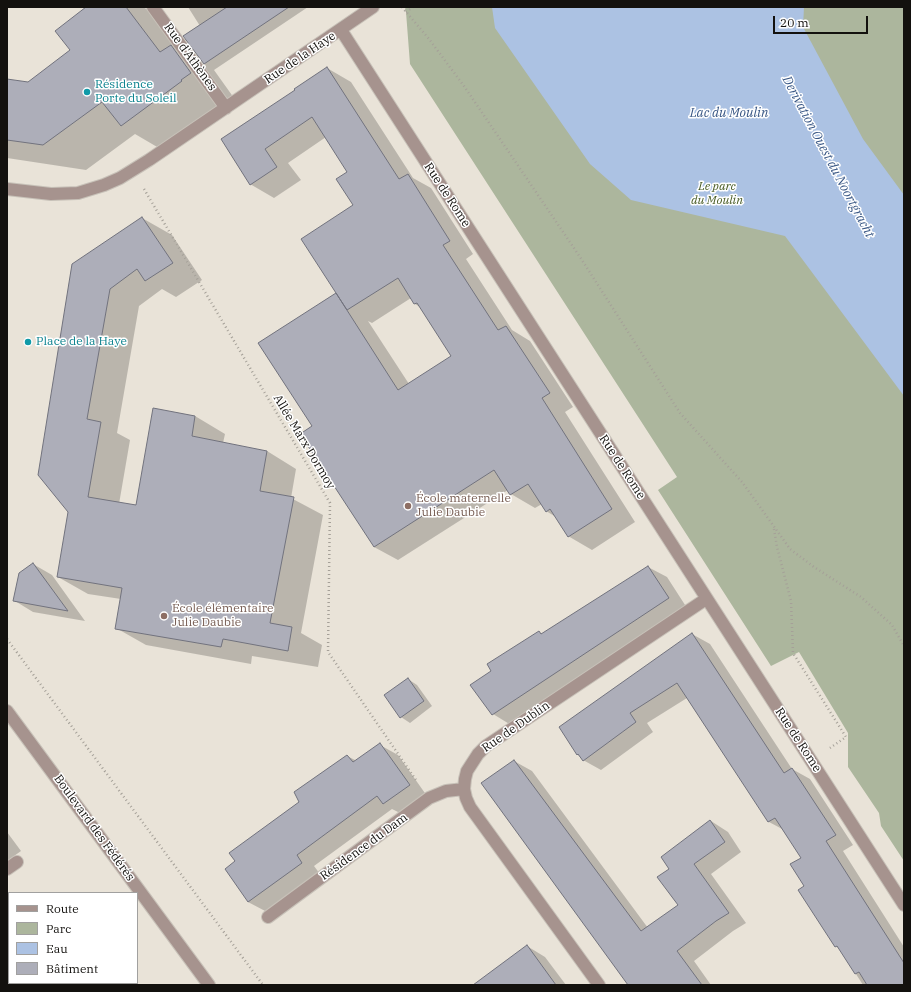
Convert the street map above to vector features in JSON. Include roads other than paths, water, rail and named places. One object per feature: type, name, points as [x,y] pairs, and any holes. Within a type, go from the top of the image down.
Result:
[{"type":"street","name":"Rue d'Athènes","points":[[153,7],[226,108]]},
{"type":"street","name":"Rue de la Haye","points":[[226,108],[373,7]]},
{"type":"street","name":"Rue de Rome","points":[[341,30],[904,905]]},
{"type":"street","points":[[7,188],[51,194],[78,193],[104,185],[134,170],[226,108]]},
{"type":"street","name":"Rue de Dublin","points":[[464,789],[467,771],[478,754],[486,746],[706,599]]},
{"type":"street","name":"Boulevard des Fédérés","points":[[7,710],[209,985]]},
{"type":"street","points":[[464,789],[470,807],[597,984]]},
{"type":"street","name":"Résidence du Dam","points":[[268,917],[429,798],[446,790],[464,789]]},
{"type":"street","points":[[7,869],[17,862]]},
{"type":"water","name":"Lac du Moulin","points":[[492,7],[804,7],[803,27],[863,139],[904,195],[904,396],[785,236],[631,200],[590,164],[495,28]]},
{"type":"place","name":"Résidence Porte du Soleil","points":[[87,92]]},
{"type":"place","name":"Place de la Haye","points":[[28,342]]},
{"type":"place","name":"École maternelle Julie Daubie","points":[[408,506]]},
{"type":"place","name":"École élémentaire Julie Daubie","points":[[164,616]]},
{"type":"water label","name":"Derivation Ouest du Noortgracht","points":[[828,157]]},
{"type":"park label","name":"Le parc du Moulin","points":[[717,194]]}]
